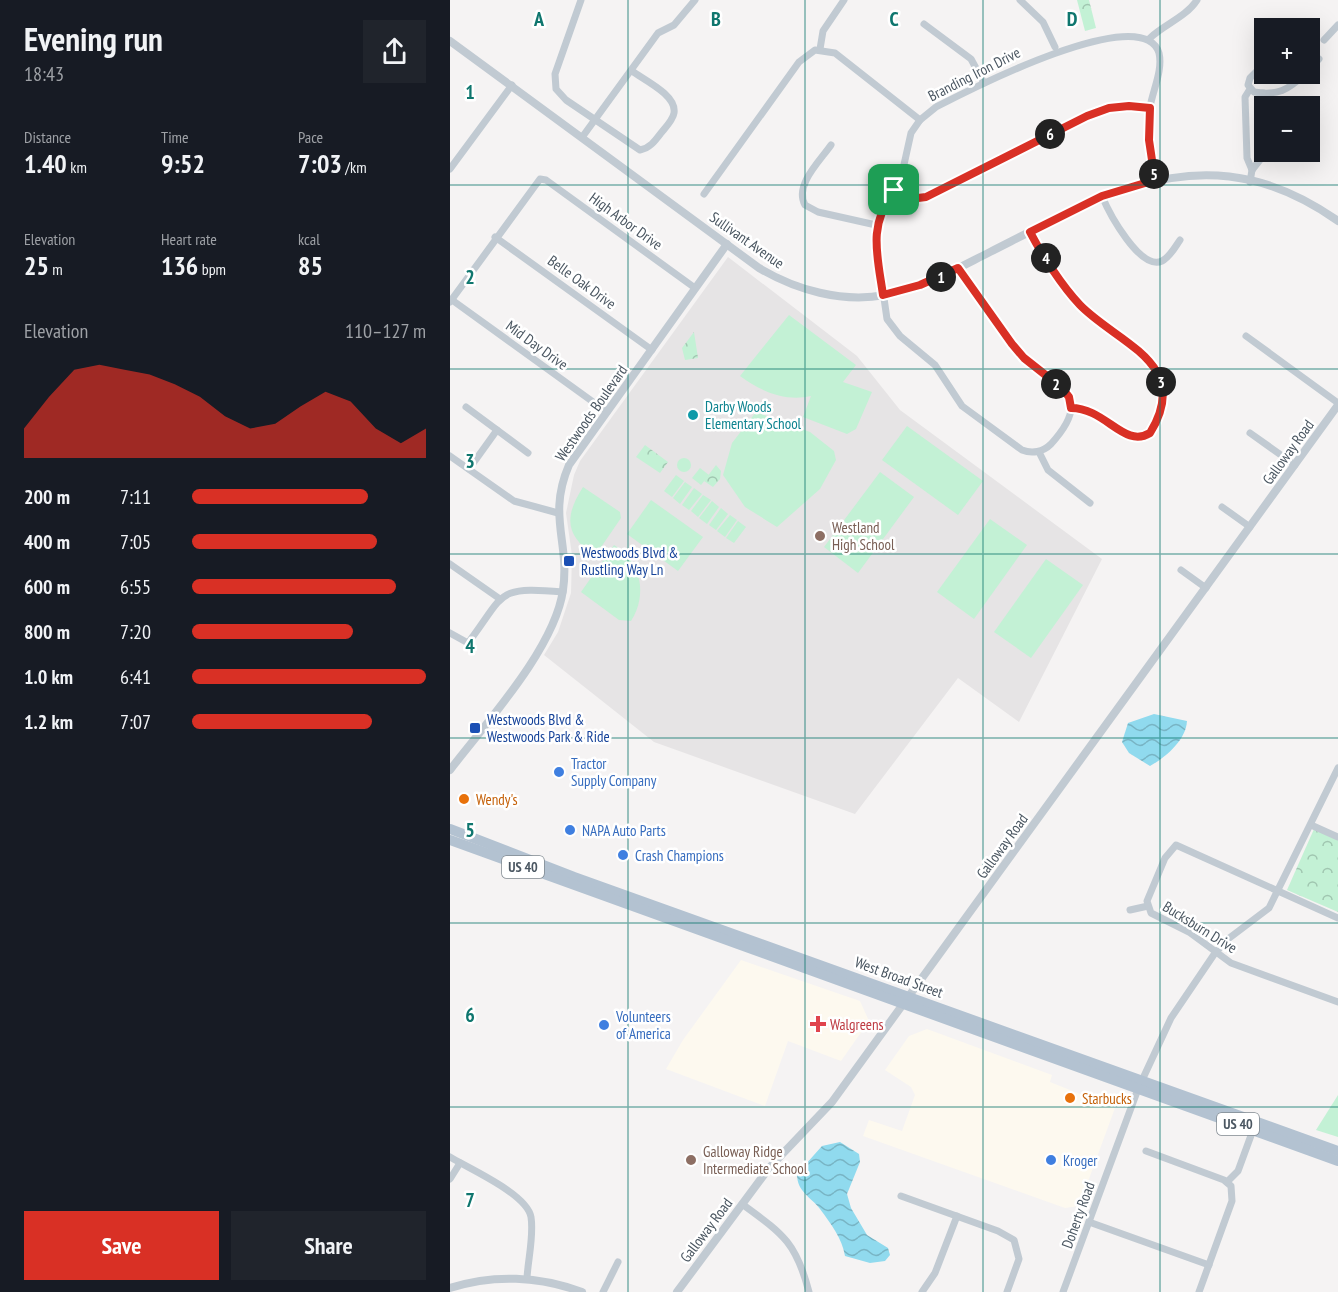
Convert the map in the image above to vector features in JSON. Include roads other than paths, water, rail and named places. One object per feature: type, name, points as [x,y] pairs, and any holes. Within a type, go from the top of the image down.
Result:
[{"type":"main road","name":"West Broad Street","points":[[450,829],[574,877],[1140,1085],[1338,1151]]},
{"type":"main road","name":"West Broad Street","points":[[450,840],[906,1000]]},
{"type":"main road","name":"West Broad Street","points":[[1140,1085],[1338,1161]]},
{"type":"street","points":[[580,0],[554,83],[566,100],[636,149],[644,149],[656,140],[673,117],[673,104],[662,92],[632,71]]},
{"type":"street","points":[[583,136],[658,33],[674,25],[695,0]]},
{"type":"street","points":[[820,49],[823,31],[844,0]]},
{"type":"street","points":[[1020,0],[1043,22],[1055,47]]},
{"type":"street","points":[[1155,180],[1149,140],[1150,108],[1160,63],[1159,54],[1150,38],[1164,25],[1190,9],[1197,0]]},
{"type":"street","points":[[924,24],[971,59],[984,83]]},
{"type":"street","points":[[1324,40],[1338,25]]},
{"type":"street","name":"Branding Iron Drive","points":[[876,225],[903,171],[908,140],[920,120],[936,107],[1055,47],[1092,35],[1121,30],[1138,31],[1150,38]]},
{"type":"street","name":"Sullivant Avenue","points":[[450,41],[771,275],[810,291],[850,297],[883,295],[920,285],[1102,196],[1155,180],[1203,176],[1250,182],[1302,199],[1338,221]]},
{"type":"street","points":[[704,194],[799,62],[810,52],[820,49],[835,53],[920,120]]},
{"type":"street","points":[[1252,170],[1247,158],[1245,97],[1250,89],[1250,78],[1254,74]]},
{"type":"street","points":[[1250,89],[1263,93],[1289,89],[1294,84]]},
{"type":"street","points":[[450,168],[512,85]]},
{"type":"street","points":[[1250,182],[1252,170],[1263,156],[1263,93]]},
{"type":"street","points":[[894,190],[910,199],[921,199],[1096,112],[1129,106],[1150,108]]},
{"type":"street","points":[[831,145],[803,186],[801,196],[805,205],[818,212],[876,225],[883,295],[887,319],[892,328],[935,365],[962,406],[1013,446],[1026,452],[1039,452],[1052,442],[1067,422],[1071,408],[1069,397],[1062,388],[1024,358],[958,268]]},
{"type":"street","name":"High Arbor Drive","points":[[495,237],[540,179],[546,180],[695,288]]},
{"type":"street","points":[[1102,196],[1116,223],[1141,256],[1148,261],[1156,263],[1165,260],[1180,240]]},
{"type":"street","points":[[1030,232],[1040,251],[1080,305],[1141,351],[1156,369],[1163,392],[1159,416],[1150,433],[1136,438],[1125,434],[1090,410],[1071,408]]},
{"type":"street","points":[[451,301],[495,237]]},
{"type":"street","name":"Belle Oak Drive","points":[[495,237],[652,350]]},
{"type":"street","name":"Westwoods Boulevard","points":[[450,770],[546,641],[555,621],[563,592],[564,563],[558,513],[562,484],[569,465],[727,244]]},
{"type":"street","name":"Mid Day Drive","points":[[451,301],[607,412]]},
{"type":"street","points":[[1246,336],[1338,404]]},
{"type":"street","name":"Galloway Road","points":[[677,1292],[769,1168],[832,1102],[1338,404]]},
{"type":"street","points":[[466,407],[528,453]]},
{"type":"street","points":[[469,469],[497,430]]},
{"type":"street","points":[[1250,433],[1295,465]]},
{"type":"street","points":[[1039,452],[1048,470],[1090,503]]},
{"type":"street","points":[[450,456],[514,501],[558,513]]},
{"type":"street","points":[[1222,507],[1250,527]]},
{"type":"street","points":[[450,564],[500,599]]},
{"type":"street","points":[[1181,570],[1206,588]]},
{"type":"street","points":[[450,633],[466,644],[500,599],[520,589],[563,592]]},
{"type":"street","name":"Doherty Road","points":[[1063,1292],[1140,1085],[1172,1018],[1215,953],[1228,939],[1262,915],[1280,891],[1338,768]]},
{"type":"street","points":[[1311,825],[1338,837]]},
{"type":"street","name":"Bucksburn Drive","points":[[1280,891],[1182,846],[1174,846],[1148,895],[1148,906],[1151,913],[1189,932],[1231,963],[1338,1002]]},
{"type":"street","points":[[1280,891],[1338,918]]},
{"type":"street","points":[[1131,910],[1148,906]]},
{"type":"street","points":[[1227,1182],[1238,1171],[1253,1130]]},
{"type":"street","points":[[1146,1151],[1227,1182],[1233,1194],[1200,1292]]},
{"type":"street","points":[[450,1157],[525,1204],[531,1218],[527,1278]]},
{"type":"street","points":[[450,1179],[460,1163]]},
{"type":"street","points":[[901,1196],[1004,1233],[1018,1247],[1019,1259],[1007,1292]]},
{"type":"street","points":[[742,1204],[777,1229],[794,1248],[809,1292]]},
{"type":"street","points":[[922,1292],[935,1273],[957,1216]]},
{"type":"street","points":[[1089,1222],[1209,1265]]},
{"type":"street","points":[[603,1292],[618,1262]]},
{"type":"street","points":[[450,1288],[477,1282],[527,1278],[582,1292]]},
{"type":"water","points":[[1154,714],[1187,721],[1179,741],[1150,766],[1129,753],[1122,742],[1128,723]]},
{"type":"water","points":[[840,1142],[859,1154],[860,1162],[847,1194],[851,1208],[867,1235],[888,1248],[890,1255],[885,1261],[870,1263],[845,1256],[839,1237],[832,1226],[799,1185],[797,1174],[822,1146]]},
{"type":"place","name":"Darby Woods Elementary School","points":[[693,415]]},
{"type":"place","name":"Westland High School","points":[[820,536]]},
{"type":"place","name":"Westwoods Blvd & Rustling Way Ln","points":[[569,561]]},
{"type":"place","name":"Westwoods Blvd & Westwoods Park & Ride","points":[[475,728]]},
{"type":"place","name":"Tractor Supply Company","points":[[559,772]]},
{"type":"place","name":"Wendy's","points":[[464,799]]},
{"type":"place","name":"NAPA Auto Parts","points":[[570,830]]},
{"type":"place","name":"Crash Champions","points":[[623,855]]},
{"type":"place","name":"Walgreens","points":[[818,1024]]},
{"type":"place","name":"Volunteers of America","points":[[604,1025]]},
{"type":"place","name":"Starbucks","points":[[1070,1098]]},
{"type":"place","name":"Galloway Ridge Intermediate School","points":[[691,1160]]},
{"type":"place","name":"Kroger","points":[[1051,1160]]}]
